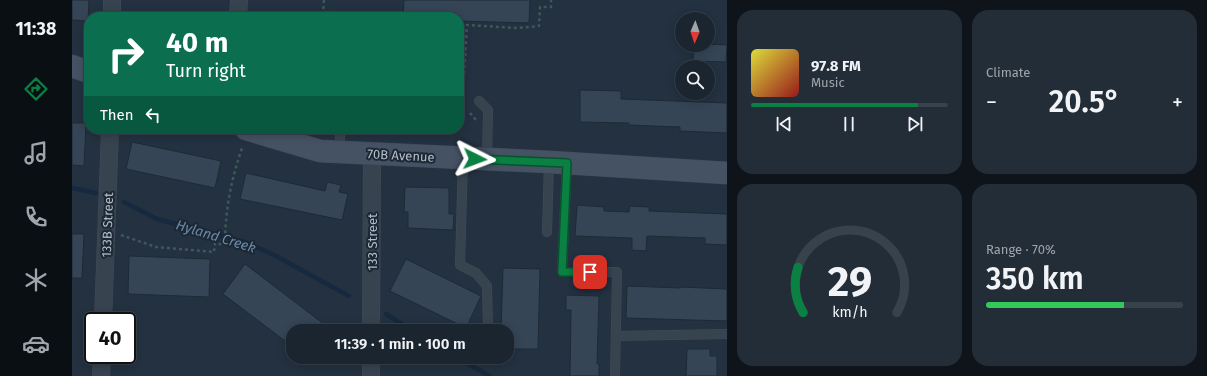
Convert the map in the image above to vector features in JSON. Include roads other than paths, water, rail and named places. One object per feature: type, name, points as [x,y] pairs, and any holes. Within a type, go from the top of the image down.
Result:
[{"type":"street","points":[[112,0],[112,12]]},
{"type":"street","points":[[238,12],[239,0]]},
{"type":"street","points":[[72,66],[84,70]]},
{"type":"street","name":"133B Street","points":[[103,312],[110,134]]},
{"type":"street","name":"70B Avenue","points":[[244,138],[320,151],[727,173]]},
{"type":"street","name":"133 Street","points":[[371,324],[372,153]]},
{"type":"street","points":[[101,376],[102,364]]},
{"type":"street","points":[[371,364],[371,376]]},
{"type":"lane","points":[[479,101],[488,110],[487,159]]},
{"type":"lane","points":[[340,134],[340,152]]},
{"type":"lane","points":[[463,158],[460,265],[476,273],[487,286],[488,324]]},
{"type":"lane","points":[[547,232],[558,163]]},
{"type":"lane","points":[[558,163],[562,272],[617,272],[616,376]]},
{"type":"lane","points":[[616,336],[727,334]]},
{"type":"waterway","name":"Hyland Creek","points":[[72,188],[96,193]]},
{"type":"waterway","name":"Hyland Creek","points":[[124,202],[157,219],[245,242],[274,255],[349,296]]},
{"type":"waterway","name":"Hyland Creek","points":[[386,314],[402,324]]},
{"type":"waterway","name":"Hyland Creek","points":[[468,364],[490,376]]}]
